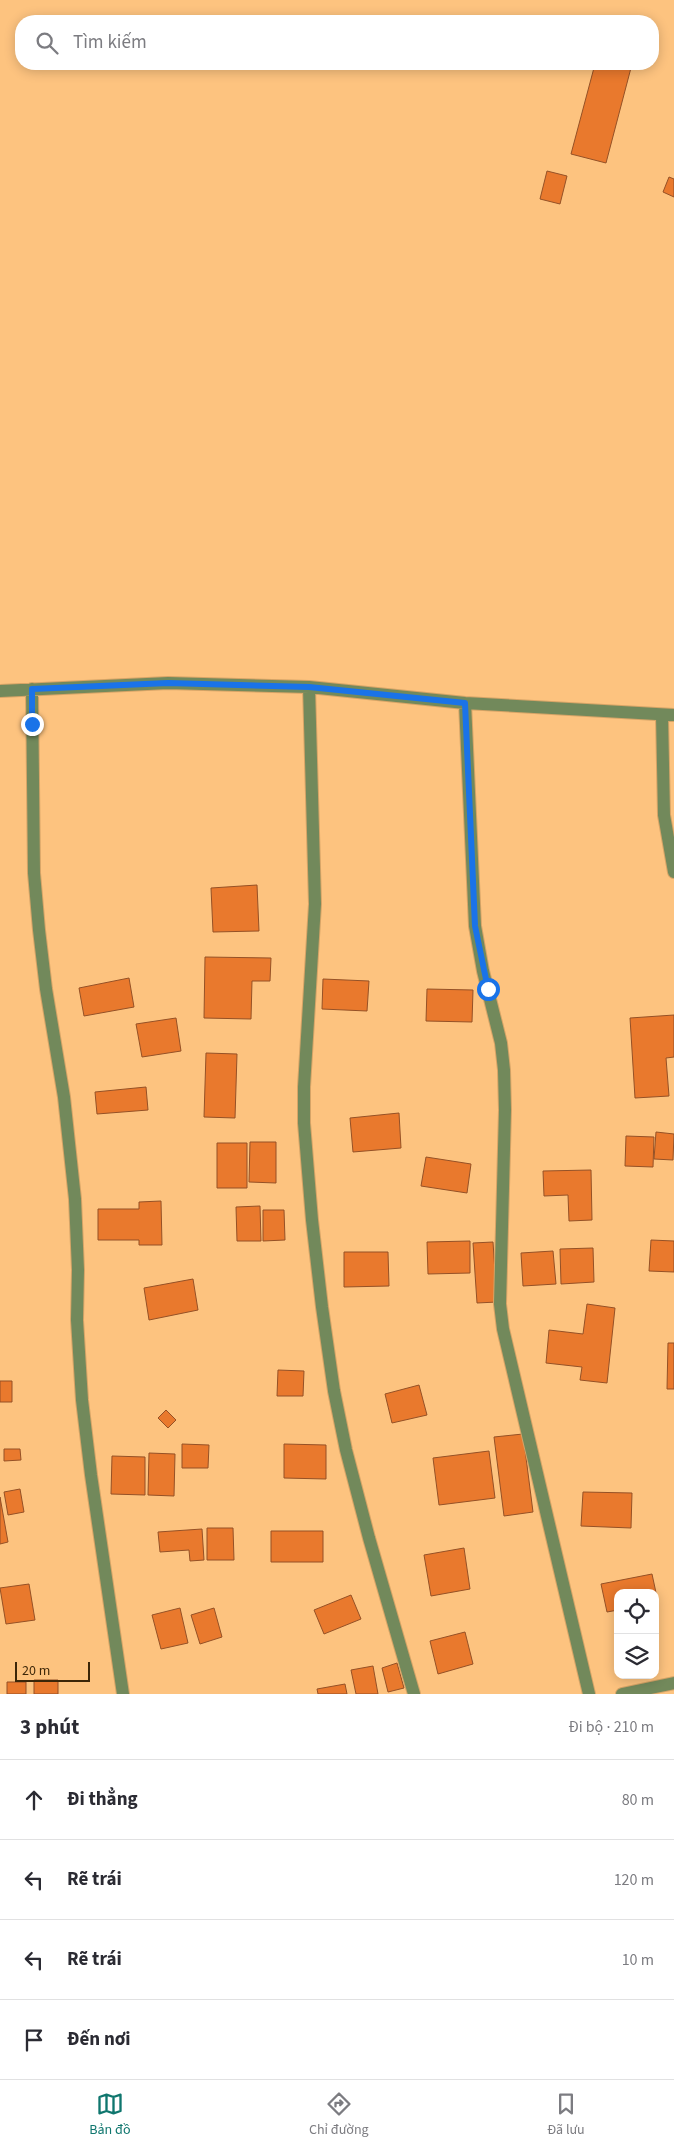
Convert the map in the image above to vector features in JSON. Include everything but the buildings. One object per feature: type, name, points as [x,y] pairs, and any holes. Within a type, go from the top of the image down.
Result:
[{"type":"street","points":[[0,692],[168,683],[309,687],[465,703],[668,715],[664,815],[674,872]]},
{"type":"street","points":[[309,687],[315,904],[306,1036],[304,1105],[313,1230],[334,1391],[346,1450],[414,1694]]},
{"type":"street","points":[[32,689],[34,873],[38,921],[46,989],[64,1097],[75,1199],[78,1270],[77,1320],[84,1419],[112,1631],[123,1694]]},
{"type":"street","points":[[465,703],[475,926],[483,971],[501,1043],[504,1070],[505,1110],[500,1304],[503,1330],[589,1694]]},
{"type":"street","points":[[622,1694],[674,1683]]},
{"type":"route","points":[[32,724],[32,689],[168,683],[309,687],[465,703],[475,926],[488,989]]}]
